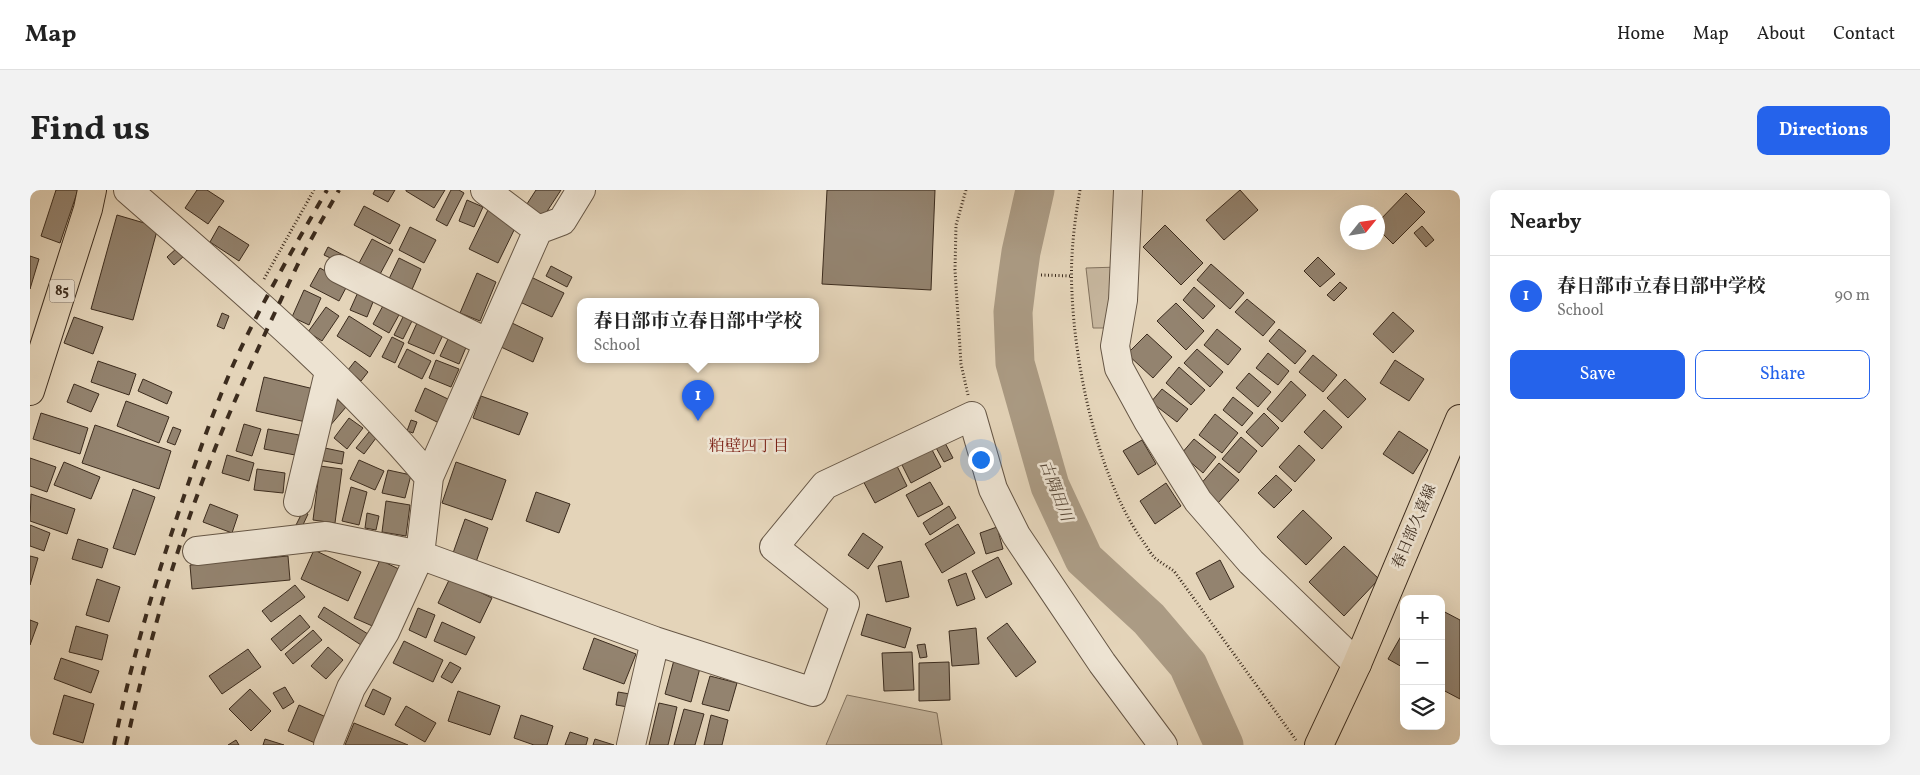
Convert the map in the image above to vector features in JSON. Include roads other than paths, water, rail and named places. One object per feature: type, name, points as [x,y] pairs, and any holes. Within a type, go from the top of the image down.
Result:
[{"type":"main road","name":"85","points":[[30,391],[35,358],[88,210],[92,190]]},
{"type":"main road","name":"春日部久喜線","points":[[1319,745],[1358,664],[1460,419]]},
{"type":"street","points":[[128,190],[273,318],[396,437],[429,477]]},
{"type":"street","points":[[485,190],[538,230]]},
{"type":"street","points":[[328,745],[351,688],[385,632],[420,555],[429,477],[538,230],[562,221],[582,190]]},
{"type":"street","points":[[1128,190],[1123,300],[1115,346],[1119,368],[1148,420],[1198,501],[1252,562],[1358,664]]},
{"type":"street","points":[[339,269],[488,343]]},
{"type":"street","points":[[298,502],[329,372]]},
{"type":"street","points":[[198,551],[326,536],[420,555],[655,641],[813,692],[845,604],[774,547],[825,486],[972,416],[992,488],[1016,535],[1102,663],[1163,745]]},
{"type":"street","points":[[631,745],[655,641]]},
{"type":"waterway","name":"古隅田川","points":[[1035,190],[1021,252],[1013,312],[1015,363],[1050,486],[1084,559],[1149,619],[1188,665],[1224,745]]},
{"type":"railway","points":[[114,745],[133,662],[157,580],[217,403],[255,319],[327,190]]},
{"type":"railway","points":[[126,745],[160,609],[192,510],[214,450],[272,318],[302,256],[339,190]]},
{"type":"place","name":"春日部市立春日部中学校","points":[[698,421]]},
{"type":"district","name":"粕壁四丁目","points":[[749,447]]}]
